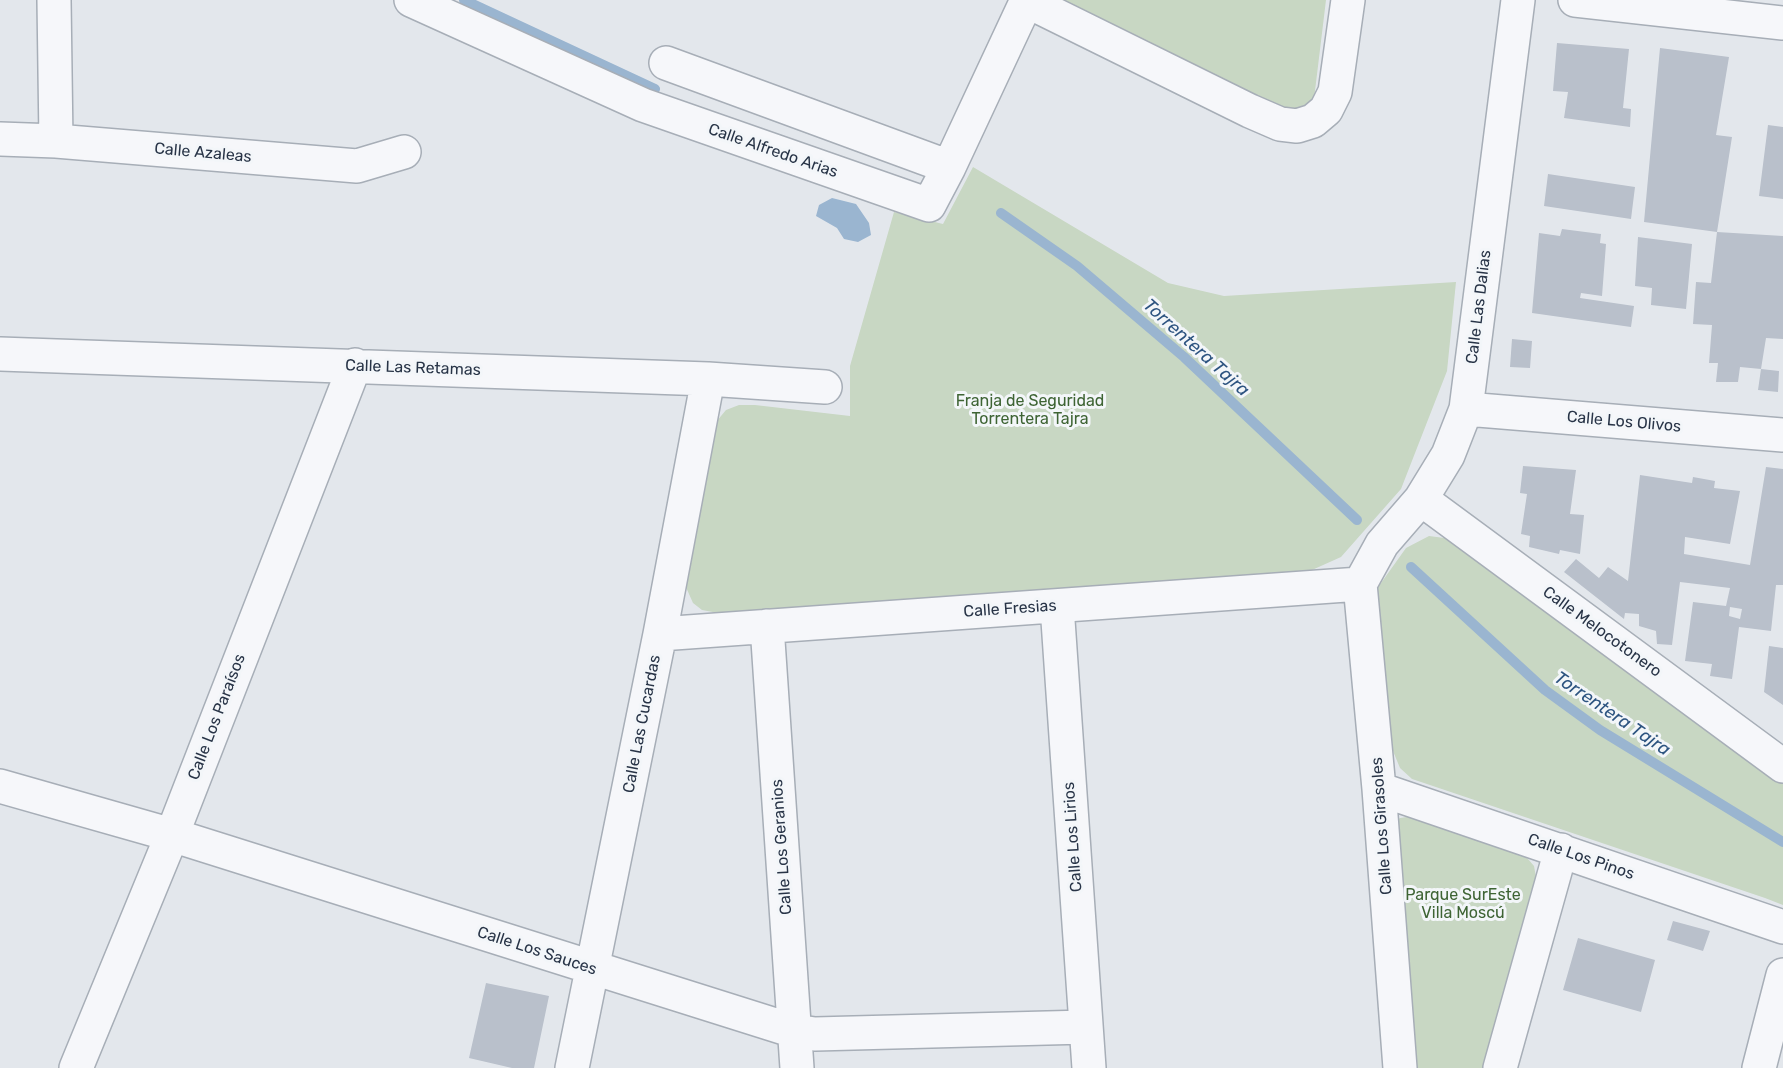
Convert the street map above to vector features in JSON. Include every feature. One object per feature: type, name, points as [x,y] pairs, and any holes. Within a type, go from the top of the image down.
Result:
[{"type":"street","points":[[54,0],[56,141]]},
{"type":"street","name":"Calle Alfredo Arias","points":[[411,0],[643,105],[929,205],[950,167],[1027,0]]},
{"type":"street","points":[[1027,0],[1250,111],[1280,124],[1297,126],[1313,121],[1326,110],[1335,92],[1348,0]]},
{"type":"street","name":"Calle Las Dalias","points":[[1360,584],[1382,544],[1421,499],[1448,455],[1466,409],[1518,0]]},
{"type":"street","points":[[1575,0],[1783,23]]},
{"type":"street","points":[[666,63],[950,167]]},
{"type":"street","name":"Calle Azaleas","points":[[0,139],[56,141],[357,166],[404,152]]},
{"type":"street","name":"Calle Las Retamas","points":[[0,354],[708,379],[825,387]]},
{"type":"street","name":"Calle Los Paraísos","points":[[76,1068],[172,835],[355,365]]},
{"type":"street","name":"Calle Las Cucardas","points":[[572,1068],[660,634],[708,379]]},
{"type":"street","name":"Calle Los Olivos","points":[[1466,409],[1783,435]]},
{"type":"street","name":"Calle Melocotonero","points":[[1421,499],[1783,766]]},
{"type":"street","name":"Calle Fresias","points":[[660,634],[1360,584]]},
{"type":"street","name":"Calle Los Girasoles","points":[[1360,584],[1379,789],[1400,1068]]},
{"type":"street","name":"Calle Los Lirios","points":[[1057,606],[1089,1068]]},
{"type":"street","name":"Calle Los Geranios","points":[[767,626],[797,1068]]},
{"type":"street","name":"Calle Los Sauces","points":[[0,786],[172,835],[794,1031],[815,1034],[1086,1027]]},
{"type":"street","name":"Calle Los Pinos","points":[[1379,789],[1783,927]]},
{"type":"street","points":[[1500,1068],[1561,850]]},
{"type":"street","points":[[1759,1068],[1783,975]]},
{"type":"green space","points":[[1051,0],[1326,0],[1314,99],[1309,106],[1292,114]]},
{"type":"green space","name":"Franja de Seguridad Torrentera Tajra","points":[[973,167],[1168,283],[1224,296],[1456,282],[1447,371],[1401,489],[1341,557],[1312,570],[718,613],[702,610],[693,603],[681,576],[716,422],[726,410],[739,405],[850,416],[850,366],[894,212],[943,224]]},
{"type":"green space","points":[[1429,536],[1452,539],[1783,784],[1783,905],[1412,779],[1400,768],[1393,751],[1376,590],[1406,548]]},
{"type":"green space","name":"Parque SurEste Villa Moscú","points":[[1407,817],[1519,853],[1534,866],[1536,877],[1533,895],[1484,1068],[1412,1068],[1395,822]]},
{"type":"water","points":[[832,198],[856,204],[869,223],[871,235],[858,242],[844,239],[837,228],[816,216],[819,205]]},
{"type":"building","points":[[1557,43],[1629,49],[1623,108],[1631,109],[1630,127],[1564,118],[1568,92],[1553,91]]},
{"type":"building","points":[[1660,48],[1729,57],[1716,135],[1732,137],[1717,232],[1644,222]]},
{"type":"building","points":[[1768,125],[1783,127],[1783,199],[1759,196]]},
{"type":"building","points":[[1548,174],[1635,187],[1631,219],[1544,206]]},
{"type":"building","points":[[1562,229],[1601,234],[1600,243],[1606,244],[1602,296],[1581,293],[1580,298],[1634,306],[1631,327],[1532,313],[1539,233],[1560,236]]},
{"type":"building","points":[[1717,232],[1783,236],[1783,339],[1766,338],[1761,369],[1740,367],[1738,382],[1716,382],[1718,363],[1709,363],[1712,325],[1693,324],[1696,282],[1711,283]]},
{"type":"building","points":[[1638,237],[1692,244],[1686,309],[1651,305],[1652,288],[1635,286]]},
{"type":"building","points":[[1512,339],[1532,341],[1530,368],[1510,367]]},
{"type":"building","points":[[1761,369],[1779,371],[1778,392],[1758,390]]},
{"type":"building","points":[[1523,466],[1576,470],[1570,514],[1584,515],[1580,554],[1560,550],[1559,554],[1529,547],[1530,536],[1521,534],[1527,494],[1520,493]]},
{"type":"building","points":[[1766,467],[1783,469],[1783,585],[1776,585],[1771,631],[1739,627],[1732,679],[1710,676],[1712,664],[1685,661],[1693,602],[1726,606],[1730,588],[1680,582],[1672,645],[1657,644],[1656,631],[1639,626],[1639,614],[1625,613],[1624,619],[1564,572],[1576,559],[1599,578],[1608,567],[1628,581],[1640,475],[1692,483],[1693,477],[1715,481],[1714,488],[1740,491],[1730,544],[1685,537],[1684,554],[1750,565]],"holes":[[[1730,607],[1742,609],[1740,619],[1729,616]]]},
{"type":"building","points":[[1769,646],[1783,648],[1783,705],[1764,692]]},
{"type":"building","points":[[1673,921],[1710,931],[1703,951],[1667,940]]},
{"type":"building","points":[[1578,938],[1655,960],[1641,1012],[1563,990]]},
{"type":"building","points":[[486,983],[549,996],[534,1068],[512,1068],[469,1058]]},
{"type":"waterway","name":"Torrentera Tajra","points":[[464,0],[655,89]]},
{"type":"waterway","name":"Torrentera Tajra","points":[[1001,213],[1077,266],[1184,357],[1357,520]]},
{"type":"waterway","name":"Torrentera Tajra","points":[[1411,567],[1545,690],[1600,730],[1783,842]]}]
